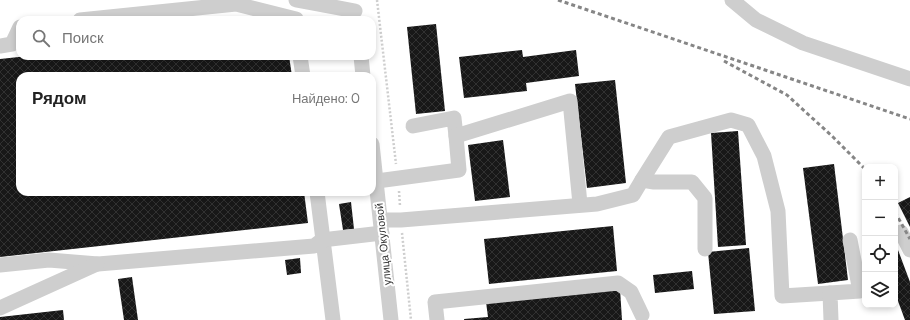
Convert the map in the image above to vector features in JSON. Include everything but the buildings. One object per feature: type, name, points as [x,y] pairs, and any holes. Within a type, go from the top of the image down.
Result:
[{"type":"street","points":[[296,0],[355,10]]},
{"type":"street","points":[[732,0],[756,20],[803,43],[910,80]]},
{"type":"street","points":[[107,16],[189,4],[236,4],[287,16]]},
{"type":"street","points":[[0,46],[12,44],[16,36]]},
{"type":"street","points":[[300,60],[302,72]]},
{"type":"street","points":[[361,60],[363,72]]},
{"type":"street","points":[[456,136],[570,102],[580,204]]},
{"type":"street","points":[[377,181],[459,170],[454,118],[413,126]]},
{"type":"street","points":[[0,265],[49,260],[98,264],[314,246],[322,240],[401,220],[580,204],[597,204],[633,195],[669,137],[731,120],[748,125],[764,156],[778,210],[782,296],[860,291],[850,240]]},
{"type":"street","name":"улица Окуловой","points":[[376,174],[391,320]]},
{"type":"street","points":[[642,180],[654,182],[692,182],[705,198],[705,249]]},
{"type":"street","points":[[317,196],[333,320]]},
{"type":"street","points":[[901,232],[910,250]]},
{"type":"street","points":[[0,308],[98,264]]},
{"type":"street","points":[[437,320],[435,302],[618,283],[631,292],[642,316]]},
{"type":"street","points":[[830,293],[831,320]]},
{"type":"path","points":[[377,0],[398,178],[411,320]]},
{"type":"railway","points":[[558,0],[910,119]]},
{"type":"railway","points":[[724,61],[787,95],[862,166]]},
{"type":"railway","points":[[898,217],[910,239]]}]
